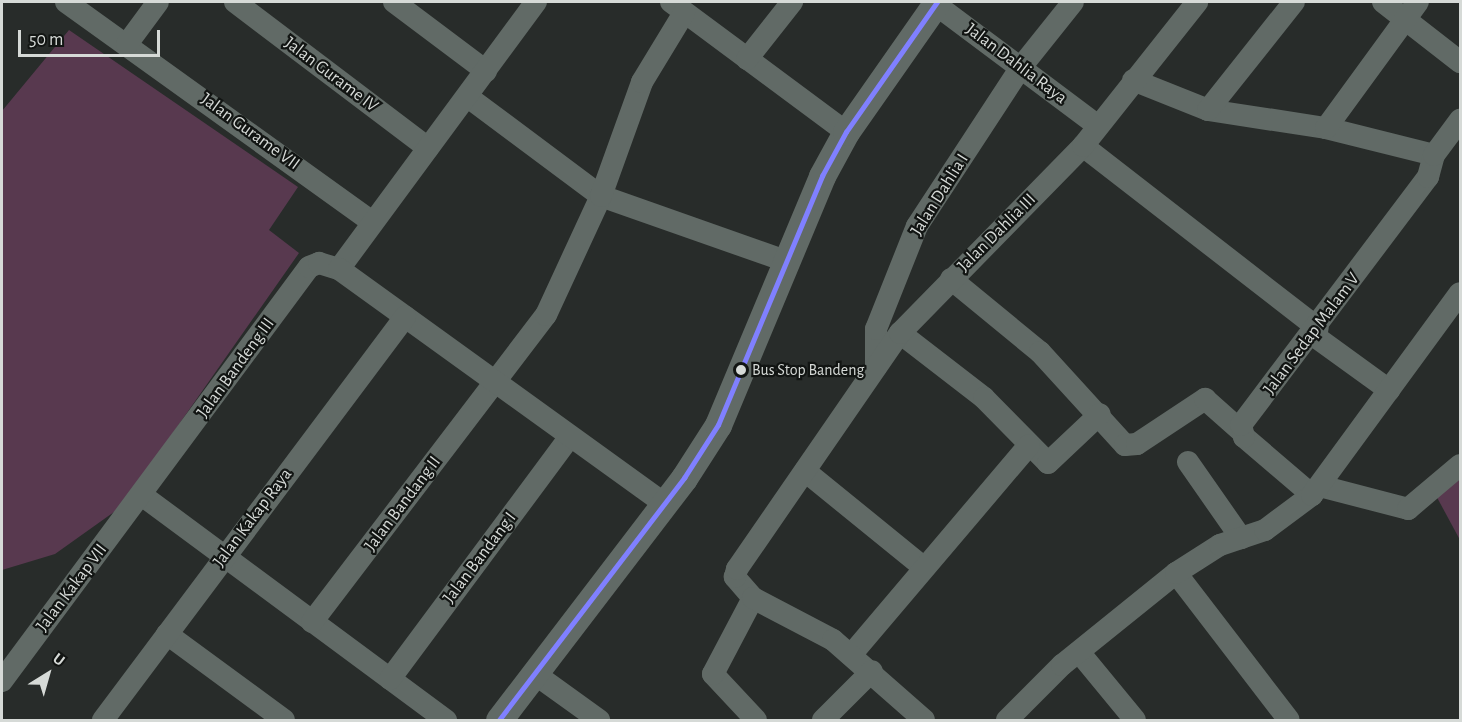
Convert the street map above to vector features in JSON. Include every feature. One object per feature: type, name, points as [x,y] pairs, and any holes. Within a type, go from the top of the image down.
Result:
[{"type":"street","name":"Jalan Gurame VII","points":[[66,2],[372,222]]},
{"type":"street","points":[[127,44],[158,2]]},
{"type":"street","name":"Jalan Gurame IV","points":[[235,2],[428,148]]},
{"type":"street","points":[[394,2],[486,71]]},
{"type":"street","points":[[537,2],[339,269],[493,385],[665,504]]},
{"type":"street","points":[[747,59],[792,2]]},
{"type":"street","name":"Jalan Dahlia I","points":[[876,367],[876,329],[917,226],[1021,68],[1073,2]]},
{"type":"street","name":"Jalan Dahlia III","points":[[753,598],[735,577],[736,569],[900,333],[1083,146],[1097,125],[1197,2]]},
{"type":"street","points":[[1208,110],[1294,2]]},
{"type":"street","points":[[1383,2],[1412,10],[1461,62]]},
{"type":"street","points":[[499,720],[665,504],[731,399],[783,260],[846,132],[936,3]]},
{"type":"street","name":"Jalan Dahlia Raya","points":[[936,3],[1097,125]]},
{"type":"street","points":[[675,4],[846,132]]},
{"type":"street","name":"Jalan Bandang II","points":[[312,622],[546,315],[601,196],[642,82],[675,4]]},
{"type":"street","points":[[1326,128],[1412,10]]},
{"type":"street","points":[[1133,80],[1208,110],[1326,128],[1434,155]]},
{"type":"street","points":[[468,97],[601,196],[783,260]]},
{"type":"street","name":"Jalan Sedap Malam V","points":[[1241,431],[1428,177],[1434,155],[1461,120]]},
{"type":"street","points":[[1083,146],[1389,390]]},
{"type":"street","name":"Jalan Bandeng III","points":[[143,496],[309,267],[319,263],[339,269]]},
{"type":"street","points":[[951,279],[1040,352],[1130,446],[1205,399],[1241,431],[1316,490],[1408,509],[1453,469],[1461,454]]},
{"type":"street","points":[[1007,720],[1079,652],[1176,573],[1241,538],[1265,530],[1316,490],[1461,293]]},
{"type":"street","name":"Jalan Kakap Raya","points":[[109,718],[166,634],[405,317]]},
{"type":"street","points":[[900,333],[984,398],[1048,463],[1100,414]]},
{"type":"street","name":"Jalan Bandang I","points":[[390,679],[570,437]]},
{"type":"street","points":[[851,655],[922,566],[1029,445]]},
{"type":"street","points":[[1188,462],[1241,538]]},
{"type":"street","points":[[805,471],[922,566]]},
{"type":"street","points":[[143,496],[446,720]]},
{"type":"street","name":"Jalan Kakap VII","points":[[2,681],[143,496]]},
{"type":"street","points":[[1176,573],[1289,720]]},
{"type":"street","points":[[756,720],[713,674],[753,598],[803,620],[873,671],[924,720]]},
{"type":"street","points":[[166,634],[284,720]]},
{"type":"street","points":[[1079,652],[1135,720]]},
{"type":"street","points":[[823,720],[873,671]]},
{"type":"street","points":[[535,674],[599,720]]},
{"type":"shaded area","points":[[69,30],[298,187],[269,230],[299,253],[121,507],[55,554],[2,570],[2,111]]},
{"type":"shaded area","points":[[1460,463],[1460,540],[1433,490]]},
{"type":"transit line","points":[[499,720],[684,478],[718,425],[822,176],[846,132],[937,2]]},
{"type":"place","name":"Bus Stop Bandeng","points":[[741,370]]}]
